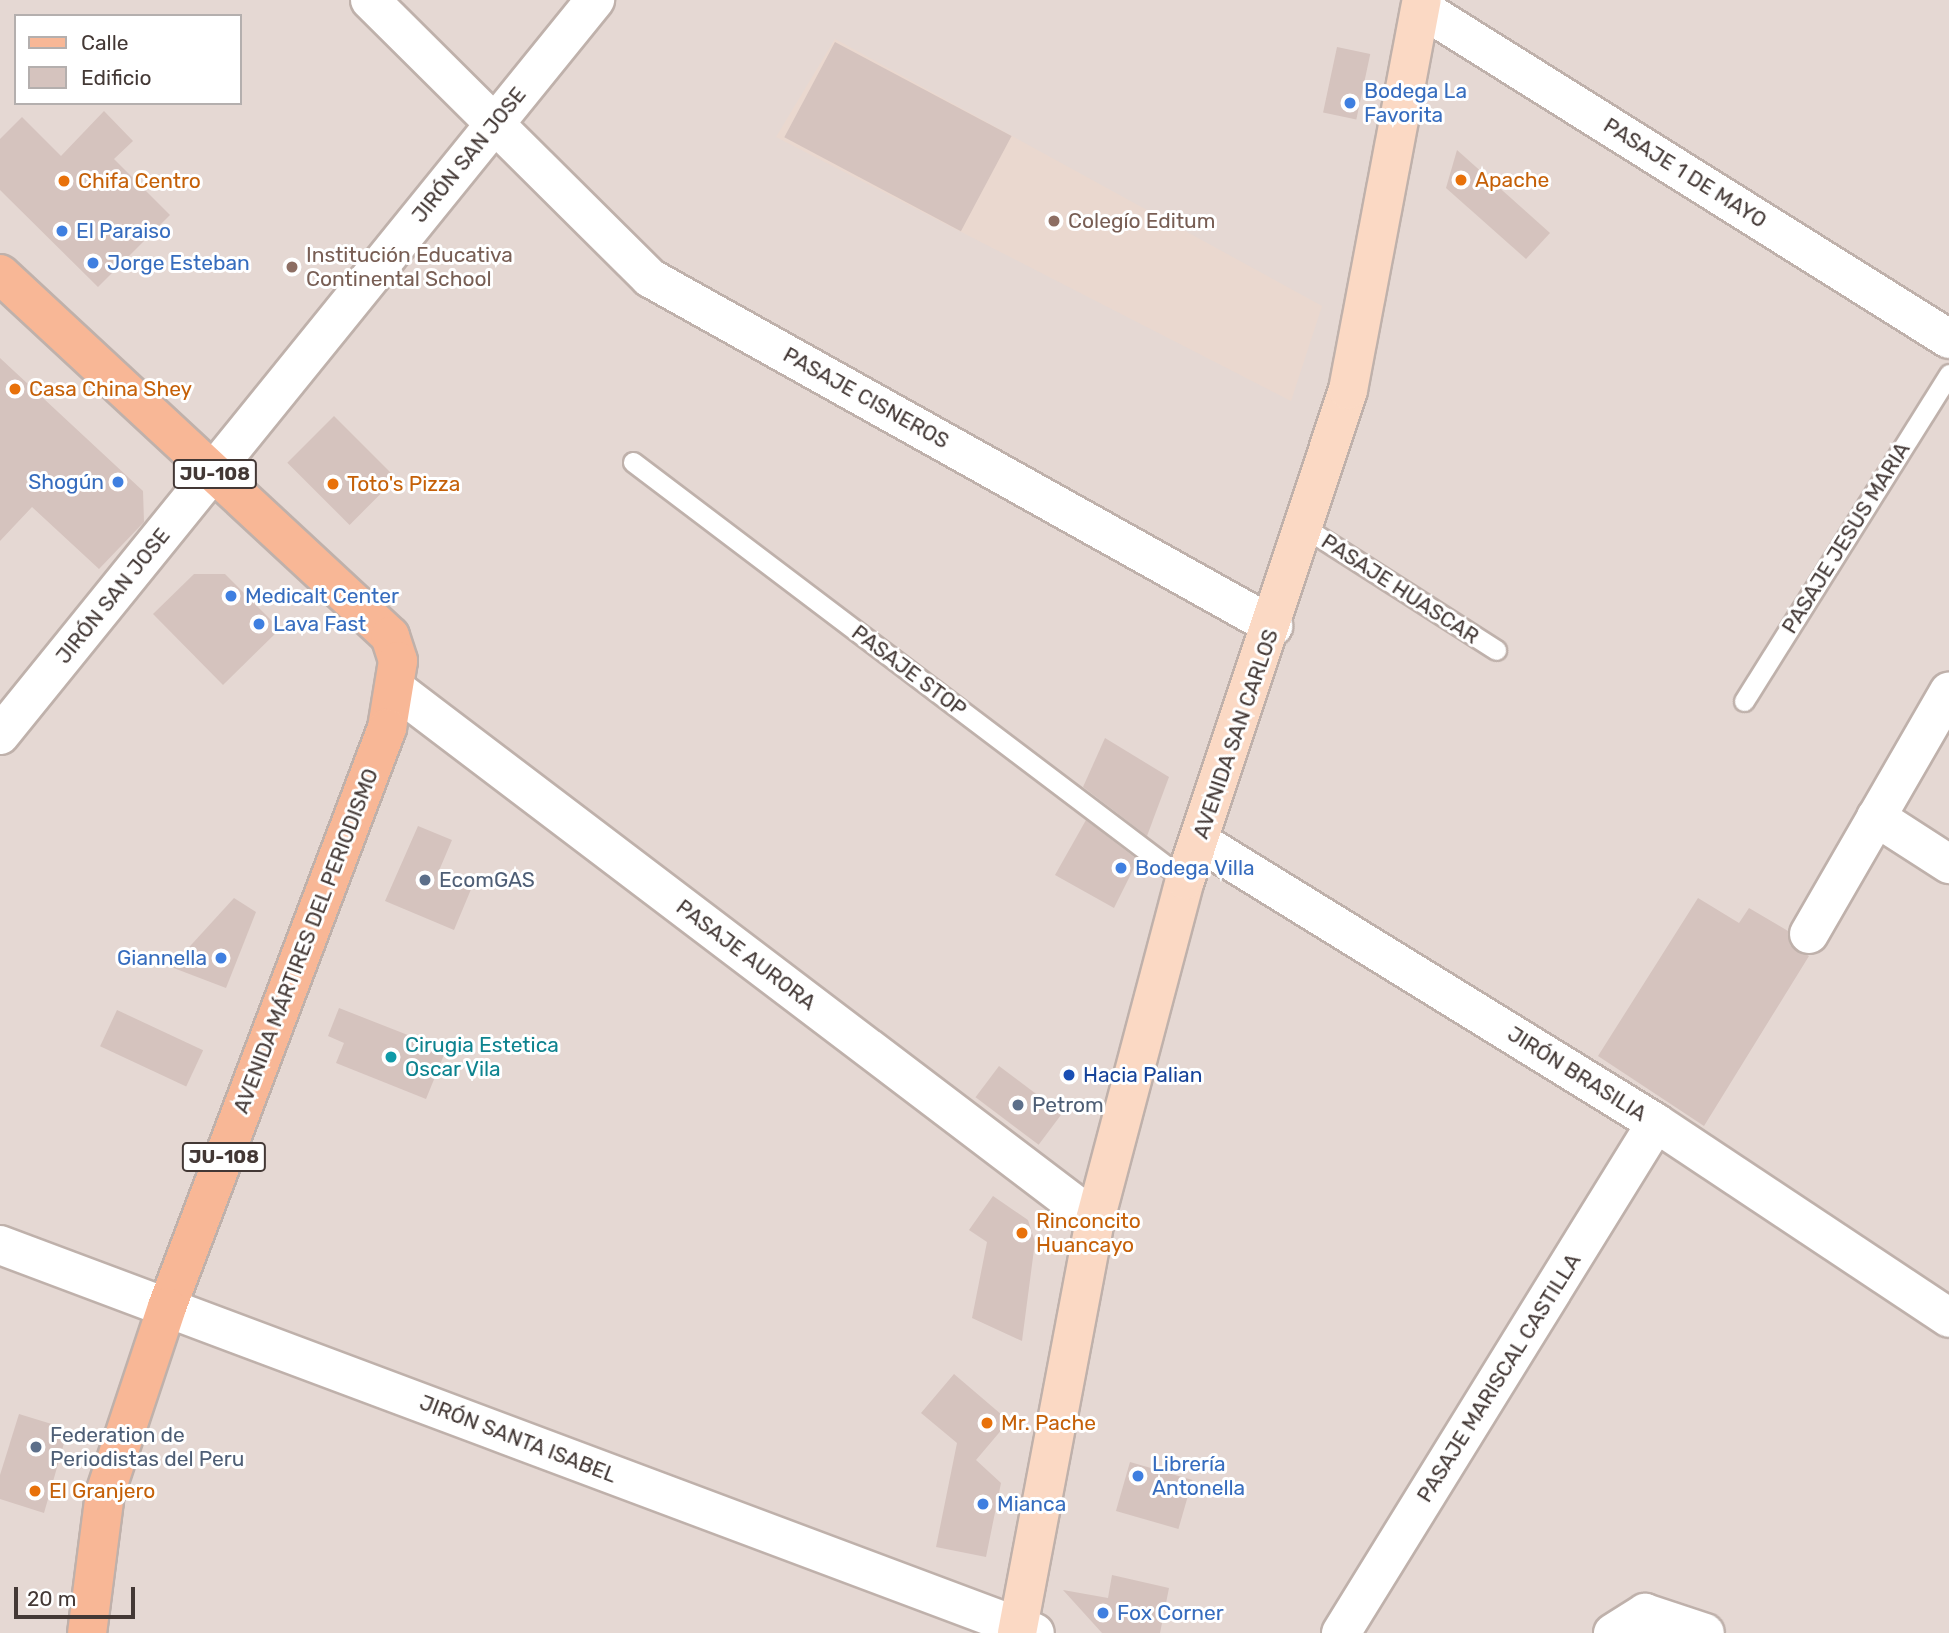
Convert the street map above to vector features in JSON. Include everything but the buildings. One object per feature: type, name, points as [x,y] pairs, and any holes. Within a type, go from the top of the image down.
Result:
[{"type":"main road","name":"AVENIDA SAN CARLOS","points":[[1023,1631],[1095,1220],[1185,880],[1273,626],[1348,390],[1422,4]]},
{"type":"main road","name":"JU-108","points":[[0,274],[390,636],[397,690]]},
{"type":"main road","name":"AVENIDA MÁRTIRES DEL PERIODISMO","points":[[87,1633],[105,1493],[167,1307],[397,690]]},
{"type":"street","name":"PASAJE CISNEROS","points":[[370,0],[496,122],[650,278],[1273,626]]},
{"type":"street","name":"JIRÓN SAN JOSE","points":[[0,735],[595,0]]},
{"type":"street","name":"PASAJE 1 DE MAYO","points":[[1422,4],[1949,339]]},
{"type":"street","name":"PASAJE AURORA","points":[[397,690],[1095,1220]]},
{"type":"street","points":[[1809,934],[1949,692]]},
{"type":"street","points":[[1876,817],[1949,864]]},
{"type":"street","name":"JIRÓN BRASILIA","points":[[1199,841],[1656,1123],[1949,1318]]},
{"type":"street","name":"PASAJE MARISCAL CASTILLA","points":[[1341,1633],[1656,1123]]},
{"type":"street","name":"JIRÓN SANTA ISABEL","points":[[0,1245],[1023,1631]]},
{"type":"street","points":[[1614,1633],[1645,1613],[1705,1633]]},
{"type":"lane","name":"PASAJE JESUS MARIA","points":[[1744,701],[1949,374]]},
{"type":"lane","name":"PASAJE STOP","points":[[633,462],[1185,880]]},
{"type":"lane","name":"PASAJE HUASCAR","points":[[1304,527],[1496,650]]},
{"type":"shaded area","points":[[0,0],[1949,0],[1949,1633],[0,1633]]},
{"type":"shaded area","name":"Colegío Editum","points":[[835,39],[1322,306],[1291,401],[776,137]]},
{"type":"place","name":"Bodega La Favorita","points":[[1350,103]]},
{"type":"place","name":"Apache","points":[[1461,180]]},
{"type":"place","name":"Chifa Centro","points":[[64,181]]},
{"type":"place","name":"Colegío Editum","points":[[1054,221]]},
{"type":"place","name":"El Paraiso","points":[[62,231]]},
{"type":"place","name":"Jorge Esteban","points":[[93,263]]},
{"type":"place","name":"Institución Educativa Continental School","points":[[292,267]]},
{"type":"place","name":"Casa China Shey","points":[[15,389]]},
{"type":"place","name":"Shogún","points":[[118,482]]},
{"type":"place","name":"Toto's Pizza","points":[[333,484]]},
{"type":"place","name":"Medicalt Center","points":[[231,596]]},
{"type":"place","name":"Lava Fast","points":[[259,624]]},
{"type":"place","name":"Bodega Villa","points":[[1121,868]]},
{"type":"place","name":"EcomGAS","points":[[425,880]]},
{"type":"place","name":"Giannella","points":[[221,958]]},
{"type":"place","name":"Cirugia Estetica Oscar Vila","points":[[391,1057]]},
{"type":"place","name":"Hacia Palian","points":[[1069,1075]]},
{"type":"place","name":"Petrom","points":[[1018,1105]]},
{"type":"place","name":"Rinconcito Huancayo","points":[[1022,1233]]},
{"type":"place","name":"Mr. Pache","points":[[987,1423]]},
{"type":"place","name":"Federation de Periodistas del Peru","points":[[36,1447]]},
{"type":"place","name":"Librería Antonella","points":[[1138,1476]]},
{"type":"place","name":"El Granjero","points":[[35,1491]]},
{"type":"place","name":"Mianca","points":[[983,1504]]},
{"type":"place","name":"Fox Corner","points":[[1103,1613]]}]
